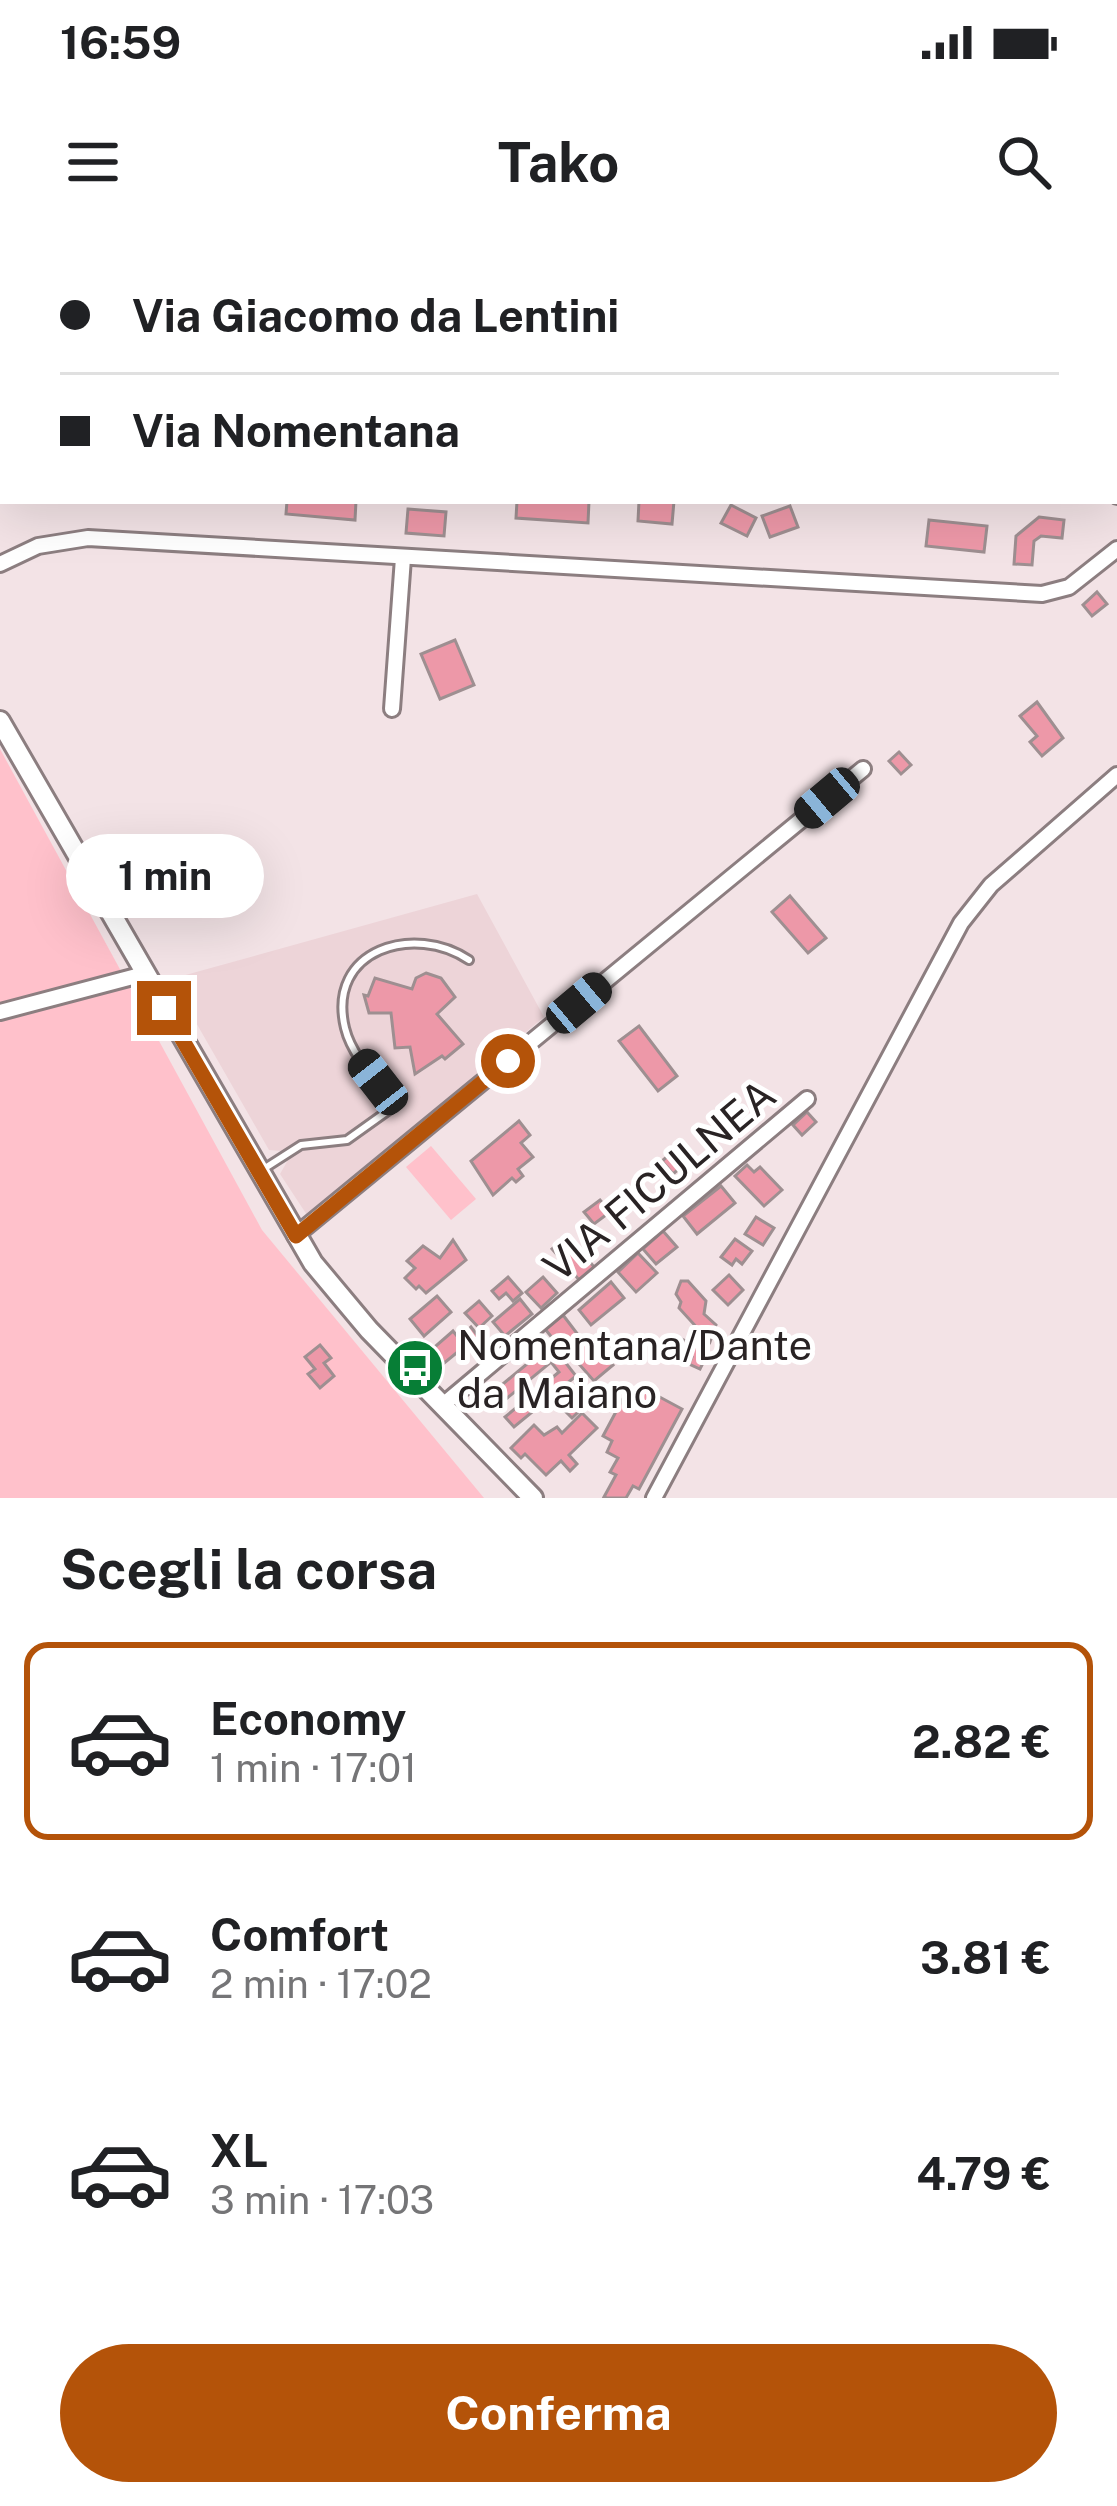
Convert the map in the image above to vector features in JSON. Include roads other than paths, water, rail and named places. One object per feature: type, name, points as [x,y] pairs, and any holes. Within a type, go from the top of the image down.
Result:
[{"type":"main road","points":[[3,731],[296,1236],[350,1309],[533,1498]]},
{"type":"street","points":[[0,564],[38,546],[88,538],[1042,594],[1070,587],[1117,549]]},
{"type":"street","points":[[392,709],[403,558]]},
{"type":"street","points":[[296,1236],[863,769]]},
{"type":"street","points":[[654,1498],[961,922],[991,885],[1117,775]]},
{"type":"street","points":[[0,1012],[144,974]]},
{"type":"street","name":"VIA FICULNEA","points":[[444,1404],[807,1099]]},
{"type":"lane","points":[[259,1172],[301,1145],[357,1136],[396,1106],[360,1059],[345,1028],[348,982],[365,959],[389,946],[422,942],[442,945],[470,960]]},
{"type":"place","name":"Nomentana/Dante da Maiano","points":[[415,1368]]}]
